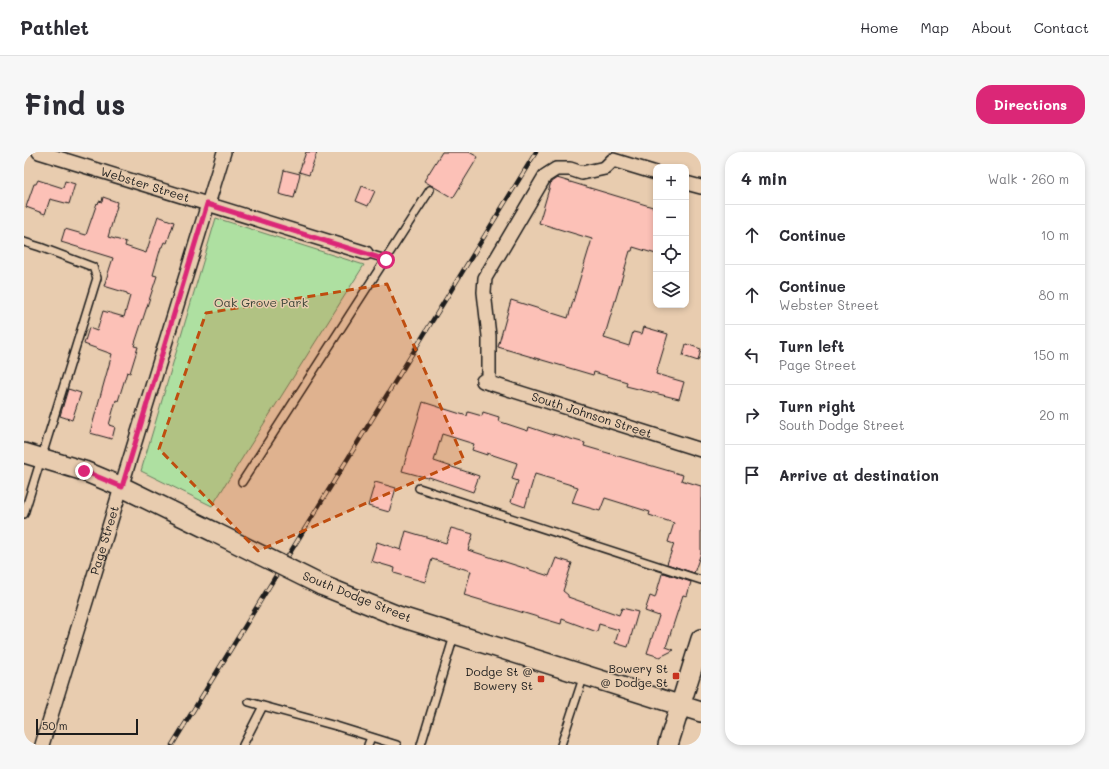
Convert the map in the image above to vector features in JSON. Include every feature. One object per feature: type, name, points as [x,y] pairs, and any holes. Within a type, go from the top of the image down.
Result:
[{"type":"main road","name":"South Dodge Street","points":[[33,455],[84,471],[122,487],[321,585],[398,616],[701,712]]},
{"type":"main road","points":[[668,745],[701,639]]},
{"type":"street","name":"Webster Street","points":[[39,152],[366,253]]},
{"type":"street","name":"Page Street","points":[[42,745],[224,152]]},
{"type":"street","name":"South Johnson Street","points":[[653,173],[613,160],[605,168],[582,173],[570,169],[556,169],[545,176],[485,278],[484,292],[489,336],[486,382],[701,450]]},
{"type":"street","points":[[689,184],[701,188]]},
{"type":"lane","points":[[242,482],[430,190]]},
{"type":"lane","points":[[24,242],[92,267],[97,278],[33,455],[24,514]]},
{"type":"lane","points":[[366,253],[386,260]]},
{"type":"lane","points":[[419,488],[701,580]]},
{"type":"lane","points":[[421,745],[455,633]]},
{"type":"lane","points":[[561,745],[584,674]]},
{"type":"lane","points":[[249,702],[336,726],[397,745]]},
{"type":"lane","points":[[243,745],[263,706]]},
{"type":"lane","points":[[368,745],[371,737]]},
{"type":"highlighted area","points":[[387,284],[464,460],[258,551],[159,449],[206,313]]},
{"type":"green space","name":"Oak Grove Park","points":[[216,218],[364,265],[212,506],[141,471]]},
{"type":"building","points":[[306,152],[317,152],[309,175],[299,172]]},
{"type":"building","points":[[442,152],[469,152],[478,157],[453,198],[424,181]]},
{"type":"building","points":[[284,170],[300,174],[294,198],[279,194]]},
{"type":"building","points":[[557,178],[653,207],[653,253],[633,247],[632,251],[630,251],[604,338],[629,346],[633,332],[642,334],[644,327],[668,334],[656,374],[684,382],[679,399],[626,386],[627,382],[594,372],[593,375],[498,347],[511,300],[568,318],[592,239],[539,223],[551,182]]},
{"type":"building","points":[[38,180],[63,188],[65,181],[75,184],[69,204],[50,199],[45,214],[26,207],[34,184],[36,184]]},
{"type":"building","points":[[362,186],[375,191],[368,206],[356,201]]},
{"type":"building","points":[[103,197],[117,202],[108,237],[126,242],[125,246],[146,253],[158,216],[174,222],[167,243],[164,242],[161,247],[153,275],[157,276],[134,346],[138,347],[130,373],[127,372],[118,401],[116,400],[109,425],[115,427],[112,439],[90,433],[112,354],[84,344],[89,328],[97,331],[103,311],[124,317],[130,296],[127,295],[127,293],[104,286],[113,258],[61,242],[65,229],[86,235],[97,203],[98,204],[99,201],[102,202]]},
{"type":"building","points":[[686,344],[701,349],[698,361],[683,356]]},
{"type":"building","points":[[68,389],[81,393],[72,420],[60,416]]},
{"type":"building","points":[[423,402],[467,416],[468,412],[482,416],[483,412],[499,417],[498,421],[528,431],[529,427],[585,443],[584,446],[683,475],[681,480],[701,486],[701,553],[694,573],[667,564],[674,544],[668,542],[674,523],[649,515],[650,512],[605,498],[600,511],[572,503],[578,487],[535,474],[525,507],[511,502],[518,481],[512,479],[517,463],[487,453],[487,455],[472,450],[474,444],[442,434],[434,461],[479,476],[473,492],[429,477],[402,471]]},
{"type":"building","points":[[375,482],[396,488],[389,512],[368,506]]},
{"type":"building","points":[[451,528],[473,534],[468,550],[549,576],[556,558],[572,563],[563,591],[568,595],[568,597],[619,615],[622,608],[638,612],[628,647],[615,643],[619,630],[599,624],[597,632],[562,619],[561,624],[464,595],[471,571],[432,559],[425,582],[394,573],[395,568],[371,561],[377,542],[401,550],[406,531],[446,543]]},
{"type":"building","points":[[664,573],[691,582],[687,596],[683,595],[666,647],[674,650],[660,657],[647,653],[659,616],[645,611],[650,596],[655,598],[662,574]]},
{"type":"railway","points":[[172,745],[536,152]]},
{"type":"place","name":"Bowery St @ Dodge St","points":[[676,676]]},
{"type":"place","name":"Dodge St @ Bowery St","points":[[541,679]]},
{"type":"route","points":[[84,471],[122,487],[207,204],[386,260]]}]
